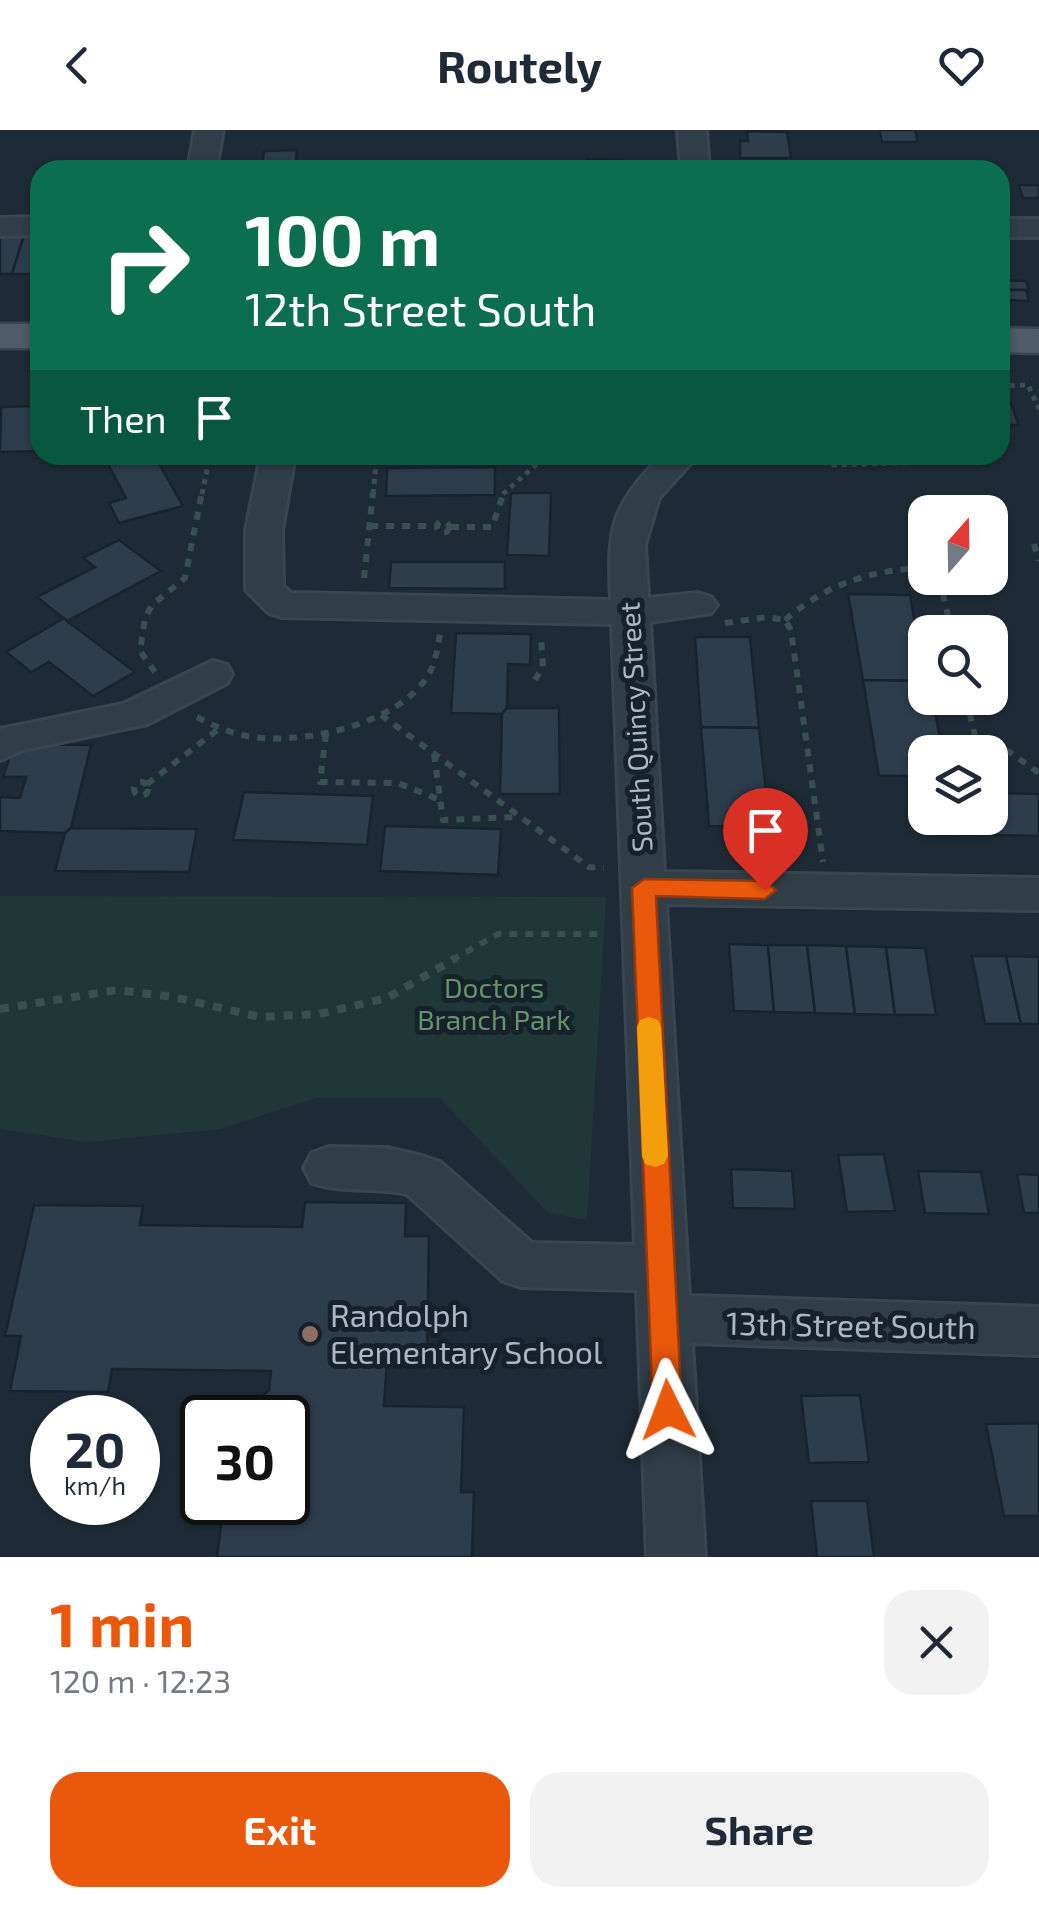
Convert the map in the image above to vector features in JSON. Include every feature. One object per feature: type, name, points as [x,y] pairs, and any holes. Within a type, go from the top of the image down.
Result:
[{"type":"main road","points":[[0,336],[30,336]]},
{"type":"main road","points":[[1010,340],[1039,341]]},
{"type":"street","points":[[204,160],[209,130]]},
{"type":"street","points":[[692,130],[694,160]]},
{"type":"street","points":[[0,226],[30,226]]},
{"type":"street","points":[[1010,228],[1039,228]]},
{"type":"street","points":[[276,465],[264,530],[264,590],[282,605],[396,618],[629,612],[707,616]]},
{"type":"street","name":"South Quincy Street","points":[[671,465],[642,495],[627,544],[624,878],[661,1293],[676,1557]]},
{"type":"street","points":[[0,746],[12,739],[133,715],[213,674]]},
{"type":"street","points":[[624,878],[1039,894]]},
{"type":"street","name":"13th Street South","points":[[328,1168],[387,1169],[422,1176],[522,1265],[661,1293],[1039,1330]]},
{"type":"path","points":[[1010,386],[1028,385],[1039,409]]},
{"type":"path","points":[[208,465],[185,578],[152,605],[144,618],[140,652],[170,696],[204,722],[275,738],[353,728],[412,693],[432,669],[441,646],[440,627]]},
{"type":"path","points":[[364,584],[376,465]]},
{"type":"path","points":[[370,526],[434,526],[442,532],[451,528],[492,527],[504,492],[537,465]]},
{"type":"path","points":[[828,465],[857,465]]},
{"type":"path","points":[[1034,544],[1039,561]]},
{"type":"path","points":[[707,616],[786,620],[817,593],[842,580],[872,572],[908,569]]},
{"type":"path","points":[[786,620],[792,630],[823,862]]},
{"type":"path","points":[[535,680],[542,666],[541,627]]},
{"type":"path","points":[[380,715],[588,868],[624,878]]},
{"type":"path","points":[[970,715],[978,750],[1008,750],[1039,773]]},
{"type":"path","points":[[147,784],[220,728]]},
{"type":"path","points":[[326,734],[320,782],[398,784],[440,800]]},
{"type":"path","points":[[434,754],[442,820],[520,816]]},
{"type":"path","points":[[0,1009],[116,990],[260,1017],[319,1014],[387,998],[498,934],[605,934]]},
{"type":"green space","name":"Doctors Branch Park","points":[[0,896],[606,897],[587,1220],[548,1213],[440,1098],[316,1098],[220,1129],[86,1142],[0,1129]]},
{"type":"building","points":[[879,130],[915,130],[918,142],[882,142]]},
{"type":"building","points":[[747,131],[787,132],[791,158],[740,158],[740,141],[748,141]]},
{"type":"building","points":[[297,150],[296,160],[263,160],[264,151]]},
{"type":"building","points":[[1019,185],[1039,185],[1039,198],[1023,198]]},
{"type":"building","points":[[25,232],[12,274],[0,274],[0,233]]},
{"type":"building","points":[[25,232],[30,232],[30,274],[12,274]]},
{"type":"building","points":[[1010,280],[1026,281],[1029,290],[1010,290]]},
{"type":"building","points":[[1010,290],[1026,290],[1029,301],[1010,300]]},
{"type":"building","points":[[1010,401],[1019,425],[1010,425]]},
{"type":"building","points":[[30,406],[30,451],[0,452],[1,407]]},
{"type":"building","points":[[109,465],[160,465],[183,506],[119,523],[109,503],[126,498]]},
{"type":"building","points":[[495,467],[495,495],[386,496],[387,468]]},
{"type":"building","points":[[511,493],[551,493],[549,556],[507,555]]},
{"type":"building","points":[[119,540],[161,571],[67,621],[37,597],[95,567],[83,558]]},
{"type":"building","points":[[391,562],[505,562],[505,589],[389,588]]},
{"type":"building","points":[[848,594],[910,595],[913,615],[908,615],[908,681],[863,680]]},
{"type":"building","points":[[64,618],[135,672],[93,696],[49,662],[31,672],[6,652]]},
{"type":"building","points":[[456,633],[531,634],[530,665],[508,664],[507,708],[502,714],[451,713]]},
{"type":"building","points":[[695,637],[750,637],[759,728],[701,727]]},
{"type":"building","points":[[863,680],[908,681],[908,715],[935,715],[940,735],[908,735],[908,776],[879,776]]},
{"type":"building","points":[[507,708],[559,708],[560,794],[500,794],[502,714]]},
{"type":"building","points":[[701,727],[759,728],[770,827],[709,826]]},
{"type":"building","points":[[14,744],[91,745],[71,828],[65,833],[0,831],[0,797],[20,798],[26,777],[3,777]]},
{"type":"building","points":[[244,792],[373,796],[367,845],[233,840]]},
{"type":"building","points":[[1008,793],[1039,794],[1039,836],[987,835],[1008,835]]},
{"type":"building","points":[[385,826],[501,829],[498,875],[380,871]]},
{"type":"building","points":[[71,828],[197,829],[189,872],[55,871],[65,833]]},
{"type":"building","points":[[729,944],[768,945],[774,1012],[734,1011]]},
{"type":"building","points":[[768,945],[807,945],[815,1013],[774,1012]]},
{"type":"building","points":[[807,945],[846,946],[855,1014],[815,1013]]},
{"type":"building","points":[[846,946],[886,947],[895,1015],[855,1014]]},
{"type":"building","points":[[886,947],[925,948],[936,1015],[895,1015]]},
{"type":"building","points":[[972,956],[1006,956],[1021,1024],[985,1024]]},
{"type":"building","points":[[1006,956],[1039,957],[1039,1024],[1021,1024]]},
{"type":"building","points":[[884,1154],[895,1211],[847,1212],[838,1155]]},
{"type":"building","points":[[731,1169],[792,1171],[795,1209],[733,1208]]},
{"type":"building","points":[[918,1171],[981,1172],[989,1214],[925,1213]]},
{"type":"building","points":[[1017,1174],[1039,1175],[1039,1213],[1024,1213]]},
{"type":"building","points":[[305,1202],[406,1203],[405,1236],[429,1236],[427,1363],[387,1362],[384,1406],[464,1407],[461,1492],[474,1492],[472,1557],[217,1557],[221,1525],[310,1525],[310,1395],[264,1395],[269,1390],[271,1371],[112,1369],[108,1392],[10,1391],[21,1336],[5,1336],[34,1205],[143,1206],[140,1225],[302,1227]]},
{"type":"building","points":[[860,1395],[869,1462],[809,1463],[801,1396]]},
{"type":"building","points":[[1039,1423],[1039,1516],[1004,1516],[986,1424]]},
{"type":"building","points":[[811,1501],[867,1501],[874,1557],[817,1557]]},
{"type":"slow traffic","points":[[649,1027],[655,1156]]},
{"type":"place","name":"Randolph Elementary School","points":[[310,1334]]},
{"type":"route","points":[[668,1410],[644,888],[765,890]]}]
